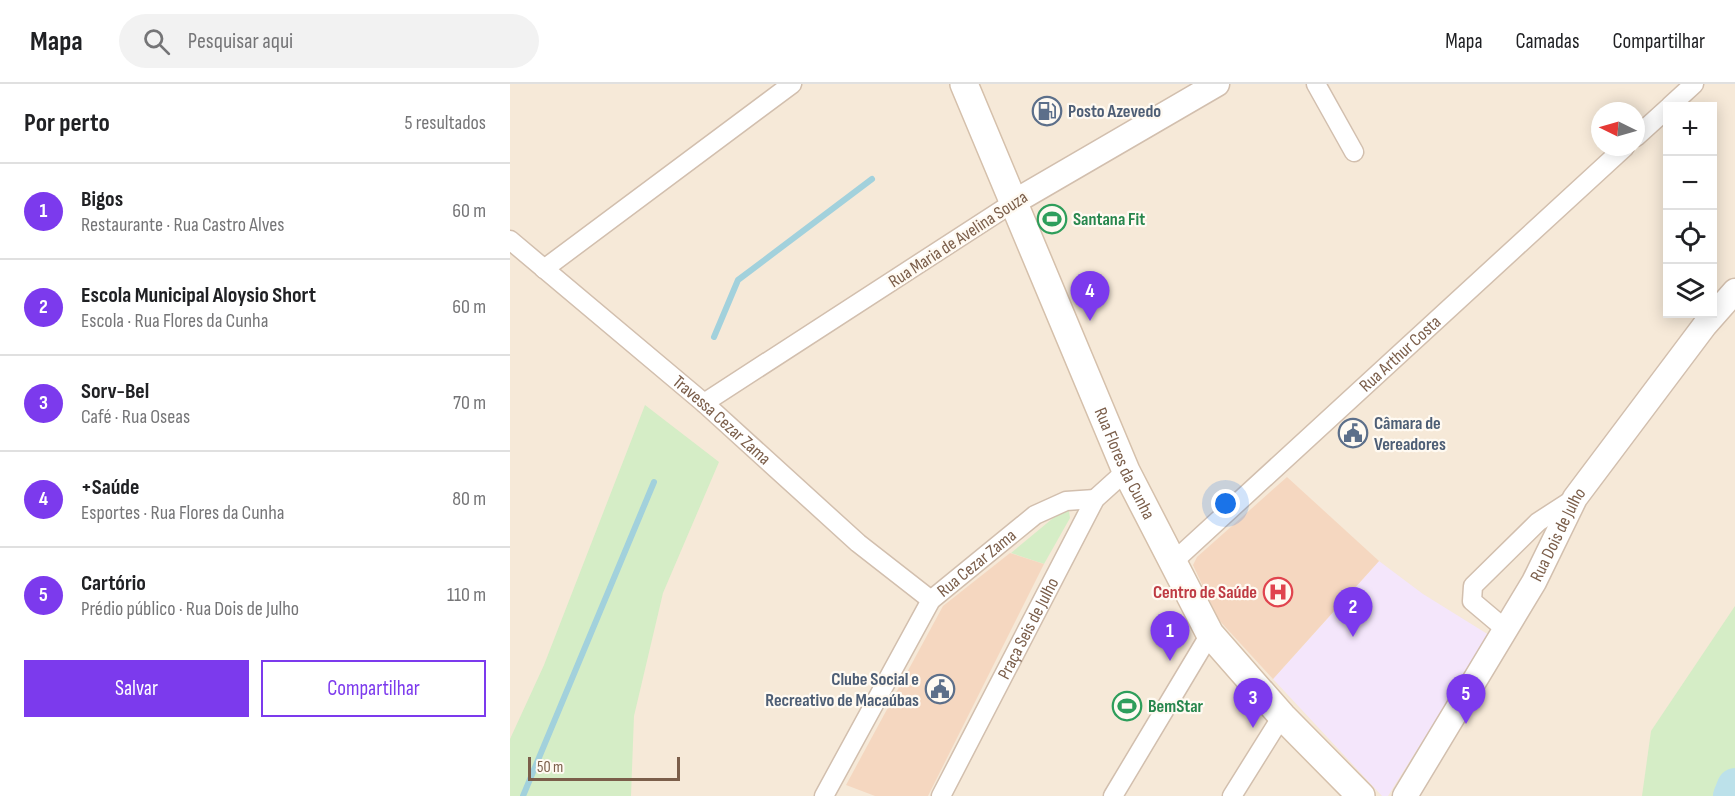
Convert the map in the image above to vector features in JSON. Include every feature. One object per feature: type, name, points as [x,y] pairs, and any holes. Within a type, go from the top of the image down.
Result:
[{"type":"main road","name":"Rua Flores da Cunha","points":[[964,84],[1126,471],[1210,634],[1282,716],[1361,796]]},
{"type":"street","points":[[544,269],[792,84]]},
{"type":"street","name":"Rua Maria de Avelina Souza","points":[[704,403],[1014,202],[1216,84]]},
{"type":"street","points":[[1316,84],[1354,152]]},
{"type":"street","points":[[1674,102],[1694,84]]},
{"type":"street","points":[[1645,129],[1663,112]]},
{"type":"street","name":"Rua Arthur Costa","points":[[1173,562],[1616,156]]},
{"type":"street","name":"Travessa Cezar Zama","points":[[510,240],[704,403],[858,543],[931,600]]},
{"type":"street","name":"Rua Dois de Julho","points":[[1405,796],[1504,628],[1534,582],[1575,498],[1705,325],[1735,291]]},
{"type":"street","name":"Praça Seis de Julho","points":[[941,796],[1095,499],[1126,471]]},
{"type":"street","points":[[1504,628],[1472,601],[1473,586],[1538,522],[1575,498]]},
{"type":"street","name":"Rua Cezar Zama","points":[[829,794],[931,600],[1035,514],[1066,501],[1095,499]]},
{"type":"street","points":[[1113,796],[1210,634]]},
{"type":"street","points":[[1232,796],[1282,716]]},
{"type":"shaded area","points":[[510,84],[1735,84],[1735,796],[510,796]]},
{"type":"shaded area","points":[[1379,561],[1423,594],[1489,635],[1388,796],[1382,796],[1273,679]]},
{"type":"green space","points":[[645,405],[719,462],[663,593],[634,716],[631,796],[510,796],[510,739],[544,665]]},
{"type":"green space","points":[[1064,509],[1069,511],[1070,518],[1044,564],[1011,553]]},
{"type":"green space","points":[[1735,606],[1735,796],[1642,796],[1651,731]]},
{"type":"building","name":"Centro de Saúde","points":[[1287,477],[1379,561],[1273,679],[1218,619],[1193,565],[1197,557]]},
{"type":"building","name":"Clube Social e Recreativo de Macaúbas","points":[[1010,553],[1044,564],[928,796],[875,796],[846,785],[943,606]]},
{"type":"waterway","points":[[714,337],[738,280],[872,179]]},
{"type":"waterway","points":[[523,796],[654,482]]},
{"type":"waterway","points":[[1731,796],[1735,786]]},
{"type":"place","name":"Posto Azevedo","points":[[1047,111]]},
{"type":"place","name":"Santana Fit","points":[[1052,219]]},
{"type":"place","name":"+Saúde","points":[[1090,321]]},
{"type":"place","name":"Câmara de Vereadores","points":[[1353,433]]},
{"type":"place","name":"Centro de Saúde","points":[[1278,592]]},
{"type":"place","name":"Escola Municipal Aloysio Short","points":[[1353,637]]},
{"type":"place","name":"Bigos","points":[[1170,661]]},
{"type":"place","name":"Clube Social e Recreativo de Macaúbas","points":[[940,689]]},
{"type":"place","name":"BemStar","points":[[1127,706]]},
{"type":"place","name":"Cartório","points":[[1466,724]]},
{"type":"place","name":"Sorv-Bel","points":[[1253,728]]}]
